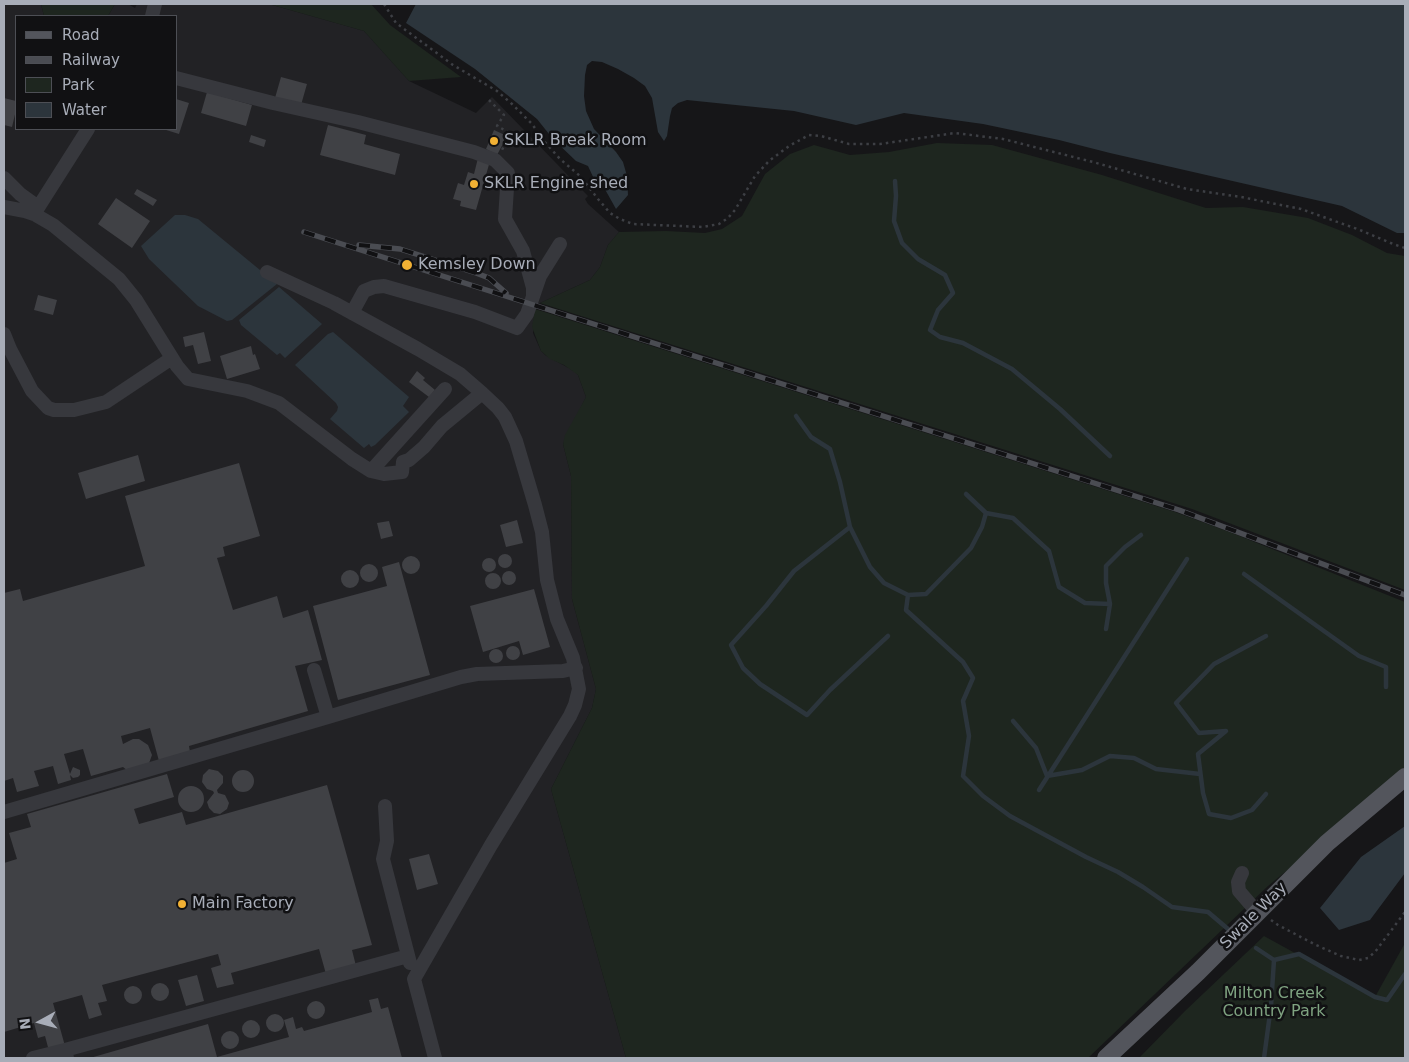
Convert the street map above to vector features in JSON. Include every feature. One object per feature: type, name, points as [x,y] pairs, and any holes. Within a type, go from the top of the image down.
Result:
[{"type":"main road","name":"Swale Way","points":[[1106,1058],[1198,972],[1340,831],[1405,778]]},
{"type":"lane","points":[[178,79],[474,152],[496,162],[508,173],[505,219],[523,251],[533,288],[533,296]]},
{"type":"lane","points":[[36,210],[87,130]]},
{"type":"lane","points":[[4,178],[36,210],[119,279],[136,300],[181,372],[191,381],[246,391],[279,403],[352,459],[371,471],[384,474],[402,472],[403,462],[424,447],[440,428],[482,393]]},
{"type":"lane","points":[[4,208],[25,211],[36,210]]},
{"type":"lane","points":[[352,313],[364,292],[370,288],[384,286],[475,312],[517,328],[528,314],[540,276],[560,244]]},
{"type":"lane","points":[[267,272],[352,313],[448,367],[465,378],[501,412],[516,441],[539,520],[547,580],[557,619],[576,668],[578,696],[570,716],[491,844],[414,979]]},
{"type":"lane","points":[[4,334],[10,350],[32,391],[48,408],[54,410],[74,410],[106,402],[172,358]]},
{"type":"lane","points":[[371,471],[445,389]]},
{"type":"lane","points":[[4,812],[460,677],[477,674],[563,672],[576,668]]},
{"type":"lane","points":[[314,670],[328,717]]},
{"type":"lane","points":[[385,806],[388,841],[383,859],[435,1058]]},
{"type":"lane","points":[[1242,873],[1238,882],[1239,891],[1259,911]]},
{"type":"lane","points":[[33,1058],[66,1054],[408,956]]},
{"type":"path","points":[[384,4],[396,23],[453,65],[497,91],[512,104],[532,124],[560,159],[580,176],[610,213],[633,224],[702,228],[719,224],[735,210],[755,176],[769,161],[789,146],[809,135],[821,136],[849,144],[880,144],[955,133],[1009,141],[1094,162],[1187,189],[1260,200],[1301,209],[1405,248]]},
{"type":"path","points":[[489,100],[504,115],[497,126],[510,133],[496,162]]},
{"type":"path","points":[[1259,911],[1276,924],[1294,934],[1337,955],[1357,960],[1366,958],[1375,952],[1405,912]]},
{"type":"shaded area","points":[[4,4],[41,4],[44,15],[15,15],[15,130],[178,130],[178,15],[109,15],[115,4],[128,4],[135,8],[137,4],[269,4],[364,31],[409,81],[476,113],[492,97],[588,196],[585,199],[588,204],[619,232],[608,245],[600,267],[590,280],[540,303],[535,309],[533,333],[541,351],[545,355],[578,375],[586,397],[563,444],[571,476],[572,599],[596,689],[592,708],[551,789],[626,1058],[4,1058]]},
{"type":"green space","points":[[41,4],[115,4],[109,15],[44,15]]},
{"type":"green space","points":[[269,4],[371,4],[390,25],[461,77],[409,81],[364,31]]},
{"type":"green space","points":[[937,143],[992,145],[1102,175],[1206,208],[1243,207],[1308,218],[1352,235],[1387,253],[1405,256],[1405,590],[1192,509],[540,303],[590,280],[600,267],[608,245],[619,232],[666,231],[705,233],[722,229],[742,216],[765,174],[790,154],[814,145],[850,155],[889,152]]},
{"type":"green space","points":[[535,309],[1175,512],[1405,602],[1405,774],[1268,886],[1088,1058],[626,1058],[551,789],[592,708],[596,689],[572,599],[571,476],[563,444],[565,435],[586,397],[578,375],[564,365],[550,359],[541,351],[532,327]]},
{"type":"green space","name":"Milton Creek Country Park","points":[[1264,936],[1375,997],[1405,943],[1405,1058],[1139,1058],[1185,1011]]},
{"type":"water","points":[[416,4],[1405,4],[1405,233],[1397,233],[1342,206],[1059,140],[983,124],[904,113],[856,125],[794,111],[687,100],[678,103],[672,108],[667,136],[664,141],[658,132],[652,98],[645,86],[618,69],[602,62],[592,61],[587,65],[585,75],[584,96],[586,111],[594,129],[623,162],[627,176],[628,195],[616,209],[602,184],[595,181],[588,166],[576,161],[553,139],[537,119],[475,69],[406,23]]},
{"type":"water","points":[[175,215],[185,215],[198,219],[277,284],[232,320],[227,321],[198,306],[149,259],[141,246]]},
{"type":"water","points":[[279,287],[322,324],[285,358],[280,353],[277,355],[241,325],[239,320]]},
{"type":"water","points":[[333,332],[409,397],[403,406],[409,412],[371,447],[369,444],[364,448],[330,419],[337,411],[336,403],[295,365],[328,334]]},
{"type":"water","points":[[1405,826],[1405,873],[1370,920],[1339,930],[1320,908],[1361,857]]},
{"type":"building","points":[[281,77],[307,84],[301,105],[275,98]]},
{"type":"building","points":[[207,92],[252,105],[246,126],[201,113]]},
{"type":"building","points":[[4,98],[15,101],[15,114],[12,127],[4,125]]},
{"type":"building","points":[[178,100],[189,103],[179,134],[166,130],[178,130]]},
{"type":"building","points":[[328,125],[366,135],[364,144],[400,154],[395,175],[320,155]]},
{"type":"building","points":[[494,130],[507,136],[497,155],[486,149]]},
{"type":"building","points":[[251,135],[266,140],[264,147],[249,142]]},
{"type":"building","name":"SKLR Engine shed","points":[[478,158],[490,161],[476,210],[460,206],[461,201],[453,199],[458,183],[464,185],[468,172],[474,174]]},
{"type":"building","points":[[137,189],[157,200],[153,206],[134,194]]},
{"type":"building","points":[[116,198],[150,221],[132,248],[98,224]]},
{"type":"building","points":[[38,295],[57,300],[53,315],[34,310]]},
{"type":"building","points":[[204,332],[211,361],[198,364],[193,345],[185,347],[183,337]]},
{"type":"building","points":[[251,346],[260,369],[227,379],[220,356]]},
{"type":"building","points":[[417,371],[425,378],[423,380],[435,390],[429,397],[409,382]]},
{"type":"building","points":[[138,455],[145,481],[86,499],[78,473]]},
{"type":"building","points":[[239,463],[260,536],[223,547],[225,556],[217,558],[233,610],[277,596],[283,618],[308,610],[322,660],[295,666],[308,711],[189,746],[190,752],[159,761],[150,728],[121,736],[123,744],[133,739],[139,739],[148,745],[152,755],[148,766],[128,771],[123,767],[91,776],[83,749],[64,754],[70,774],[73,767],[80,770],[78,777],[73,778],[70,775],[71,780],[58,784],[53,766],[34,771],[39,786],[17,792],[13,778],[4,781],[4,593],[20,589],[23,601],[145,566],[125,496]]},
{"type":"building","points":[[517,520],[523,543],[506,547],[500,525]]},
{"type":"building","points":[[389,521],[393,536],[381,539],[377,523]]},
{"type":"building","points":[[502,554],[508,554],[512,561],[508,568],[502,568],[498,564],[498,558]]},
{"type":"building","points":[[411,556],[417,559],[420,565],[417,571],[411,574],[405,571],[402,565],[405,559]]},
{"type":"building","points":[[486,558],[492,558],[496,565],[492,572],[486,572],[482,568],[482,562]]},
{"type":"building","points":[[399,562],[430,675],[338,700],[313,606],[387,586],[382,567]]},
{"type":"building","points":[[369,564],[375,567],[378,573],[375,579],[369,582],[363,579],[360,573],[363,567]]},
{"type":"building","points":[[350,570],[356,573],[359,579],[356,585],[350,588],[344,585],[341,579],[344,573]]},
{"type":"building","points":[[506,571],[512,571],[516,578],[512,585],[506,585],[502,581],[502,575]]},
{"type":"building","points":[[493,573],[501,581],[493,589],[485,581]]},
{"type":"building","points":[[534,589],[550,647],[523,655],[519,641],[483,652],[470,606]]},
{"type":"building","points":[[510,646],[516,646],[520,653],[516,660],[510,660],[506,656],[506,650]]},
{"type":"building","points":[[496,649],[501,651],[503,656],[501,661],[496,663],[491,661],[489,656],[491,651]]},
{"type":"building","points":[[209,769],[218,771],[223,776],[223,783],[217,790],[218,793],[225,795],[229,803],[227,809],[220,814],[214,813],[209,808],[207,802],[214,793],[207,789],[202,782],[203,775]]},
{"type":"building","points":[[243,770],[251,773],[254,781],[251,789],[243,792],[235,789],[232,781],[235,773]]},
{"type":"building","name":"Main Factory","points":[[167,774],[174,797],[134,809],[139,824],[182,812],[186,825],[327,785],[372,945],[352,950],[356,966],[326,974],[319,949],[231,973],[234,984],[217,988],[211,968],[221,965],[218,954],[102,985],[107,1001],[98,1003],[102,1015],[89,1019],[82,995],[53,1003],[65,1046],[49,1051],[45,1036],[38,1038],[34,1023],[4,1032],[4,863],[17,859],[9,833],[31,827],[27,814]]},
{"type":"building","points":[[191,786],[200,790],[204,799],[200,808],[191,812],[182,808],[178,799],[182,790]]},
{"type":"building","points":[[429,854],[438,884],[417,890],[409,859]]},
{"type":"building","points":[[197,975],[204,1001],[186,1006],[178,980]]},
{"type":"building","points":[[160,983],[166,986],[169,992],[166,998],[160,1001],[154,998],[151,992],[154,986]]},
{"type":"building","points":[[133,986],[139,989],[142,995],[139,1001],[133,1004],[127,1001],[124,995],[127,989]]},
{"type":"building","points":[[378,998],[381,1009],[388,1007],[402,1058],[90,1058],[208,1024],[217,1057],[289,1037],[284,1020],[293,1017],[296,1029],[302,1027],[304,1031],[372,1012],[369,1000]]},
{"type":"building","points":[[316,1001],[322,1004],[325,1010],[322,1016],[316,1019],[310,1016],[307,1010],[310,1004]]},
{"type":"building","points":[[275,1014],[281,1017],[284,1023],[281,1029],[275,1032],[269,1029],[266,1023],[269,1017]]},
{"type":"building","points":[[251,1020],[257,1023],[260,1029],[257,1035],[251,1038],[245,1035],[242,1029],[245,1023]]},
{"type":"building","points":[[230,1031],[236,1034],[239,1040],[236,1046],[230,1049],[224,1046],[221,1040],[224,1034]]},
{"type":"waterway","points":[[895,181],[894,221],[902,243],[918,259],[945,275],[953,293],[938,310],[930,330],[940,337],[963,343],[1012,369],[1060,409],[1110,456]]},
{"type":"waterway","points":[[796,416],[811,437],[830,449],[850,527],[870,567],[884,583],[908,595],[926,594],[971,548],[982,527],[986,513]]},
{"type":"waterway","points":[[966,494],[986,513],[1013,518],[1049,551],[1059,587],[1085,603],[1110,604]]},
{"type":"waterway","points":[[850,527],[794,571],[731,645],[743,668],[760,684],[807,715],[830,690],[888,636]]},
{"type":"waterway","points":[[1106,629],[1110,604],[1106,583],[1106,566],[1125,547],[1141,535]]},
{"type":"waterway","points":[[1039,790],[1187,559]]},
{"type":"waterway","points":[[1244,574],[1359,656],[1386,667],[1386,687]]},
{"type":"waterway","points":[[908,595],[906,610],[963,662],[973,678],[963,701],[969,736],[963,776],[983,796],[1010,816],[1118,872],[1172,907],[1208,912],[1228,929]]},
{"type":"waterway","points":[[1266,636],[1214,664],[1176,703],[1199,733],[1226,731],[1198,754],[1203,793],[1209,814],[1231,818],[1252,810],[1266,794]]},
{"type":"waterway","points":[[1013,721],[1036,748],[1047,776],[1082,770],[1110,756],[1134,758],[1156,769],[1200,774]]},
{"type":"waterway","points":[[1256,948],[1274,960],[1299,954],[1375,997],[1387,1000],[1405,974]]},
{"type":"waterway","points":[[1264,1058],[1271,1006],[1274,960]]},
{"type":"railway","points":[[304,232],[1179,510],[1405,595]]},
{"type":"railway","points":[[359,245],[400,249],[476,273],[489,278],[506,293]]},
{"type":"place","name":"SKLR Break Room","points":[[494,141]]},
{"type":"place","name":"SKLR Engine shed","points":[[474,184]]},
{"type":"place","name":"Kemsley Down","points":[[407,265]]},
{"type":"place","name":"Main Factory","points":[[182,904]]}]
